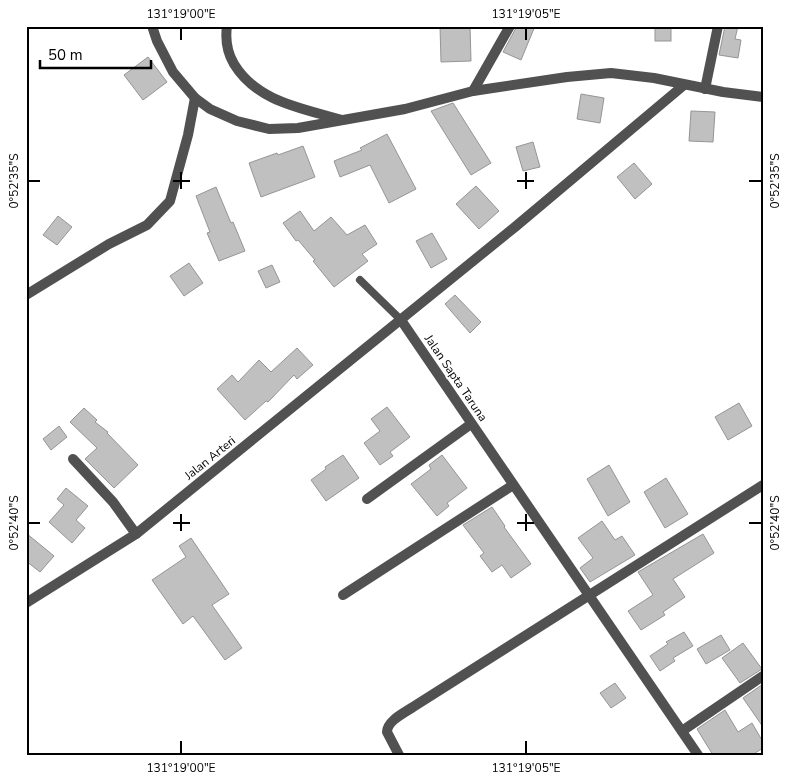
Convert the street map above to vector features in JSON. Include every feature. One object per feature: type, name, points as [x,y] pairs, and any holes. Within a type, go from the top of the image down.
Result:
[{"type":"street","points":[[152,26],[157,41],[173,72],[194,98],[210,109],[237,121],[269,129],[298,128],[405,109],[473,91],[568,77],[611,73],[654,78],[705,89],[763,96]]},
{"type":"street","points":[[227,26],[226,44],[241,76],[270,97],[294,107],[342,120]]},
{"type":"street","points":[[473,91],[510,26]]},
{"type":"street","points":[[705,89],[718,26]]},
{"type":"street","points":[[401,320],[684,85]]},
{"type":"street","points":[[26,295],[109,244],[147,225],[170,201],[188,136],[194,98]]},
{"type":"street","name":"Jalan Sapta Taruna","points":[[401,320],[698,755]]},
{"type":"street","name":"Jalan Arteri","points":[[26,603],[136,534],[401,320]]},
{"type":"street","points":[[367,499],[471,424]]},
{"type":"street","points":[[73,459],[113,502],[136,534]]},
{"type":"street","points":[[343,595],[513,485]]},
{"type":"street","points":[[399,755],[387,732],[390,723],[763,485]]},
{"type":"street","points":[[682,731],[763,676]]},
{"type":"lane","points":[[360,280],[401,320]]},
{"type":"building","points":[[440,26],[470,26],[471,61],[441,62]]},
{"type":"building","points":[[517,26],[535,26],[521,60],[503,52]]},
{"type":"building","points":[[655,26],[671,26],[671,41],[655,41]]},
{"type":"building","points":[[725,26],[738,26],[735,39],[741,40],[738,58],[719,55]]},
{"type":"building","points":[[148,57],[167,82],[143,100],[124,75]]},
{"type":"building","points":[[581,94],[604,98],[600,123],[577,119]]},
{"type":"building","points":[[453,103],[491,163],[471,175],[431,111]]},
{"type":"building","points":[[691,111],[715,112],[713,142],[689,141]]},
{"type":"building","points":[[387,134],[416,189],[389,203],[370,165],[340,177],[334,161],[362,150],[360,148]]},
{"type":"building","points":[[533,142],[540,167],[523,171],[516,147]]},
{"type":"building","points":[[303,146],[315,177],[261,197],[249,163]]},
{"type":"building","points":[[634,163],[652,184],[635,199],[617,177]]},
{"type":"building","points":[[476,186],[499,211],[479,229],[456,204]]},
{"type":"building","points":[[216,187],[245,251],[219,261],[207,233],[210,232],[196,196]]},
{"type":"building","points":[[300,211],[314,231],[331,217],[347,235],[365,225],[377,244],[362,254],[368,261],[334,287],[313,261],[315,260],[298,240],[296,241],[283,223]]},
{"type":"building","points":[[58,216],[72,227],[57,245],[43,235]]},
{"type":"building","points":[[432,233],[447,259],[431,268],[416,241]]},
{"type":"building","points":[[189,263],[203,283],[184,296],[170,276]]},
{"type":"building","points":[[272,265],[280,282],[266,288],[258,271]]},
{"type":"building","points":[[455,295],[481,322],[470,333],[445,304]]},
{"type":"building","points":[[297,348],[313,365],[297,379],[294,375],[268,402],[266,401],[245,420],[217,389],[232,375],[238,382],[259,360],[271,372]]},
{"type":"building","points":[[739,403],[752,426],[728,440],[715,417]]},
{"type":"building","points":[[387,407],[410,437],[390,452],[393,456],[380,465],[364,443],[380,431],[371,419]]},
{"type":"building","points":[[84,408],[97,420],[95,422],[108,432],[138,465],[114,488],[85,459],[97,448],[70,422]]},
{"type":"building","points":[[59,426],[67,437],[51,450],[43,439]]},
{"type":"building","points":[[343,455],[359,478],[326,501],[311,480],[326,469],[325,467]]},
{"type":"building","points":[[442,455],[467,488],[447,503],[449,506],[437,516],[411,484],[431,469],[429,465]]},
{"type":"building","points":[[609,465],[630,502],[608,516],[587,479]]},
{"type":"building","points":[[666,478],[688,514],[665,528],[644,492]]},
{"type":"building","points":[[66,488],[88,506],[76,520],[85,528],[72,543],[49,522],[64,505],[57,499]]},
{"type":"building","points":[[492,507],[531,564],[511,578],[502,565],[492,572],[480,556],[484,553],[463,525]]},
{"type":"building","points":[[602,521],[615,540],[622,536],[635,555],[590,582],[580,568],[593,558],[578,538]]},
{"type":"building","points":[[26,533],[54,556],[40,572],[26,561]]},
{"type":"building","points":[[703,534],[714,553],[673,579],[685,597],[663,612],[665,615],[641,630],[628,611],[653,595],[638,572]]},
{"type":"building","points":[[191,538],[229,594],[212,605],[242,648],[225,660],[193,616],[183,624],[152,580],[186,557],[179,546]]},
{"type":"building","points":[[684,632],[693,646],[673,658],[675,661],[660,671],[650,656],[668,644],[666,642]]},
{"type":"building","points":[[721,635],[730,650],[706,664],[697,649]]},
{"type":"building","points":[[743,643],[762,669],[740,683],[722,658]]},
{"type":"building","points":[[615,683],[626,698],[611,708],[600,693]]},
{"type":"building","points":[[763,684],[763,727],[743,698]]},
{"type":"building","points":[[725,710],[738,732],[752,723],[763,742],[763,748],[752,755],[713,755],[697,729]]}]
